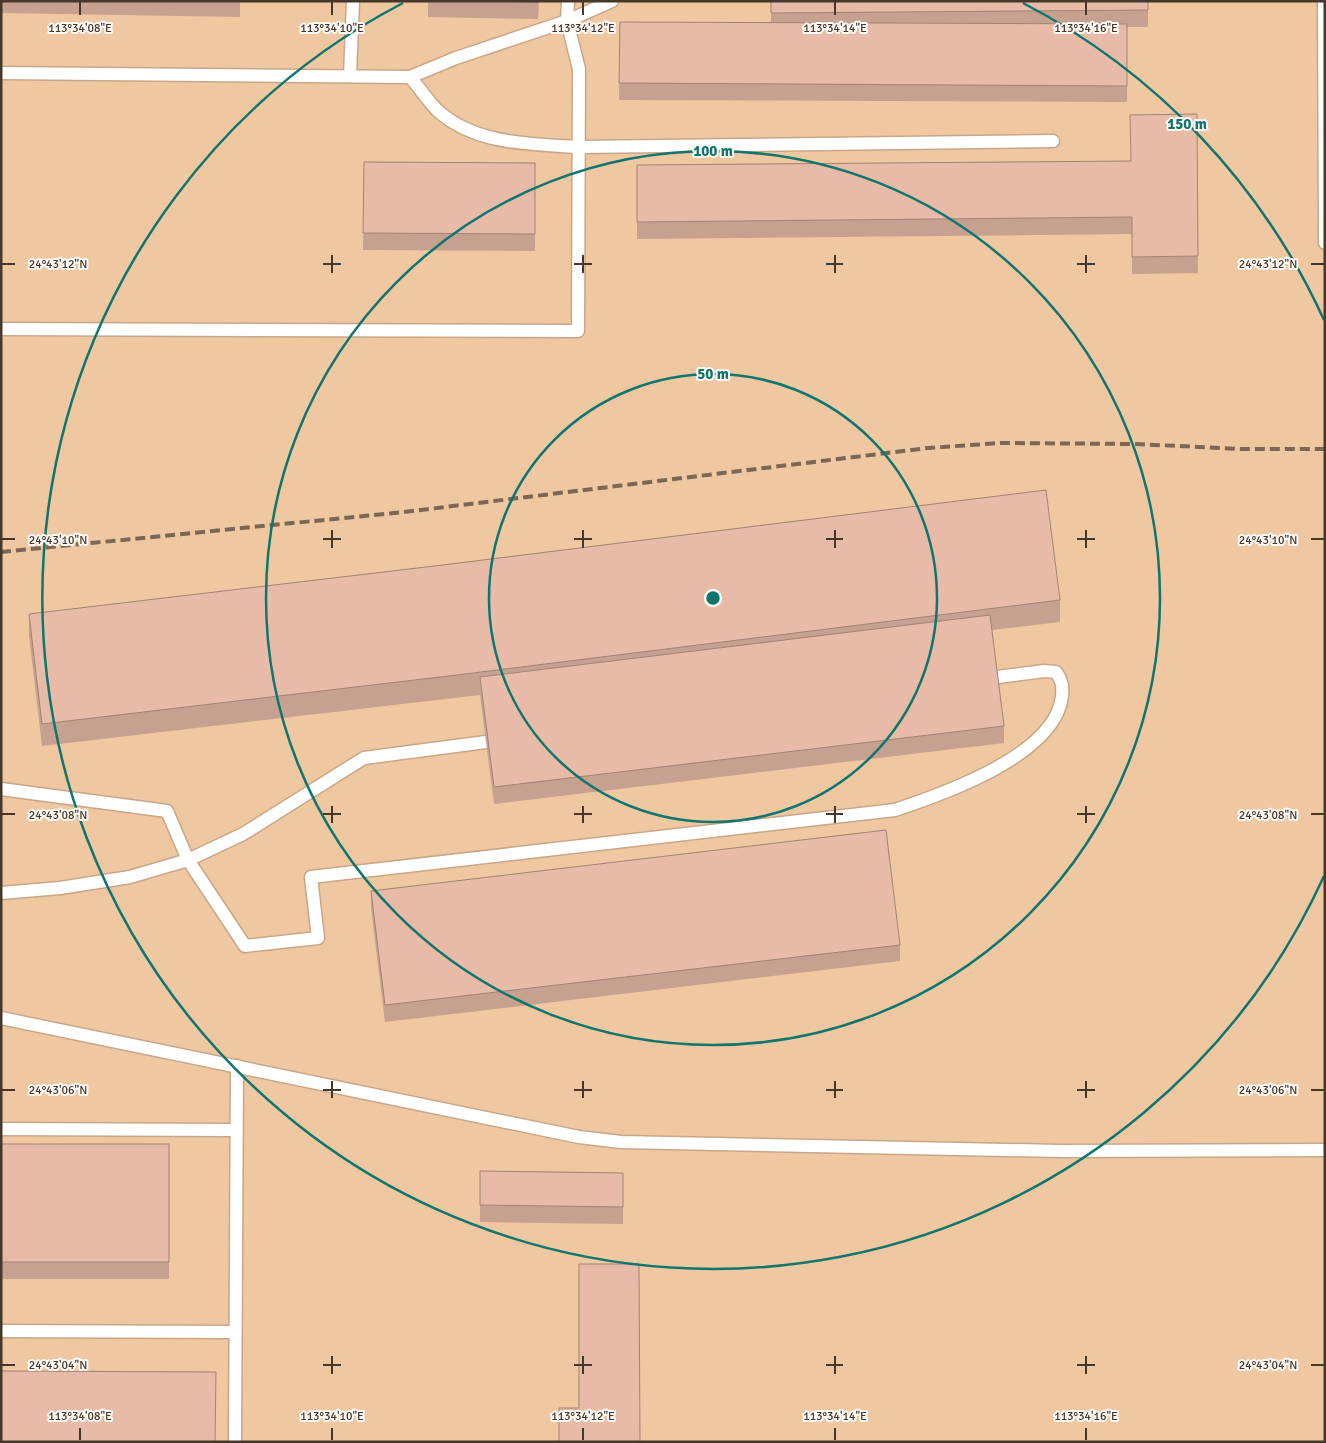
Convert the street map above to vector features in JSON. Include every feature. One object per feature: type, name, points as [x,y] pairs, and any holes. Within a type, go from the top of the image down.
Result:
[{"type":"lane","points":[[350,76],[353,1]]},
{"type":"lane","points":[[1,329],[578,331],[579,69],[567,21],[568,1]]},
{"type":"lane","points":[[1,73],[410,77],[456,58],[567,21],[612,1]]},
{"type":"lane","points":[[1324,1],[1325,243]]},
{"type":"lane","points":[[410,77],[437,109],[463,128],[496,139],[532,144],[580,146],[1053,141]]},
{"type":"lane","points":[[1,789],[167,811],[188,860],[245,946],[318,938],[311,877],[895,810],[932,798],[1015,757],[1048,728],[1061,703],[1061,678],[1056,672],[1044,671],[965,681]]},
{"type":"lane","points":[[1,893],[60,888],[130,877],[188,860],[243,834],[364,758],[512,739]]},
{"type":"lane","points":[[1,1018],[579,1137],[621,1142],[1060,1151],[1325,1150]]},
{"type":"lane","points":[[235,1442],[236,1066]]},
{"type":"lane","points":[[1,1129],[236,1130]]},
{"type":"lane","points":[[1,1331],[235,1332]]},
{"type":"shaded area","points":[[1,1],[1325,1],[1325,1442],[1,1442]]},
{"type":"building","points":[[492,1],[538,1],[538,2]]},
{"type":"building","points":[[771,1],[1148,1],[1148,10],[771,13]]},
{"type":"building","points":[[620,22],[1127,24],[1127,86],[619,83]]},
{"type":"building","points":[[1197,114],[1198,256],[1132,257],[1132,217],[637,222],[637,165],[1131,161],[1130,115]]},
{"type":"building","points":[[364,162],[535,163],[535,234],[363,233]]},
{"type":"building","points":[[1046,490],[1060,600],[457,675],[42,724],[29,614]]},
{"type":"building","points":[[990,615],[1004,726],[494,787],[480,677]]},
{"type":"building","points":[[886,830],[900,945],[385,1005],[371,891]]},
{"type":"building","points":[[1,1144],[169,1144],[169,1262],[1,1262]]},
{"type":"building","points":[[480,1171],[623,1173],[623,1207],[480,1205]]},
{"type":"building","points":[[579,1264],[639,1264],[640,1442],[559,1442],[559,1408],[579,1408]]},
{"type":"building","points":[[1,1371],[216,1372],[215,1442],[1,1442]]},
{"type":"railway","points":[[1,552],[404,512],[928,448],[1000,443],[1136,444],[1241,449],[1325,449]]}]
